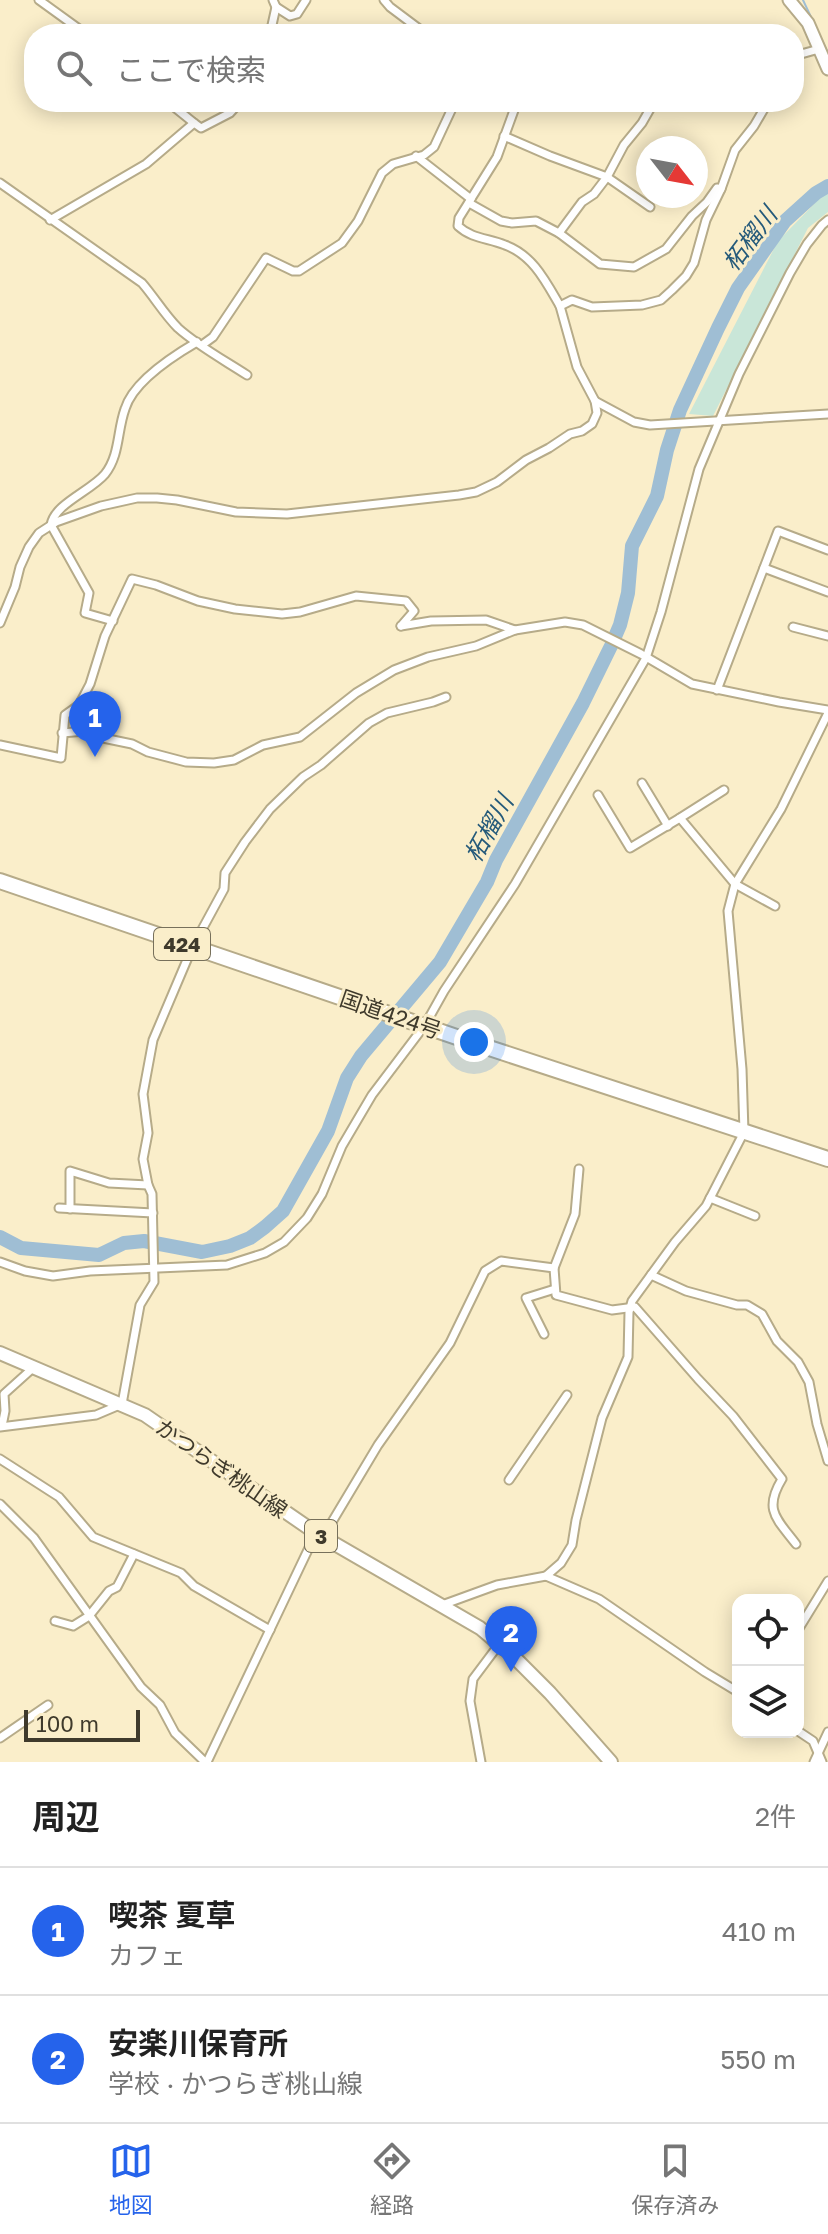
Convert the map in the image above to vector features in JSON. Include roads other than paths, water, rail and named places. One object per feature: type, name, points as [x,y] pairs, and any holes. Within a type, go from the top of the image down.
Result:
[{"type":"highway","name":"国道424号","points":[[0,881],[477,1044],[828,1159]]},
{"type":"main road","name":"かつらぎ桃山線","points":[[0,1353],[145,1415],[319,1535],[442,1605],[500,1643],[550,1693],[611,1762]]},
{"type":"street","points":[[39,0],[72,24]]},
{"type":"street","points":[[271,24],[274,4],[290,16],[297,14],[306,0]]},
{"type":"street","points":[[384,0],[413,24]]},
{"type":"street","points":[[789,0],[808,23],[828,69]]},
{"type":"street","points":[[804,53],[819,49]]},
{"type":"street","points":[[180,112],[201,128],[231,112]]},
{"type":"street","points":[[113,621],[85,613],[89,593],[51,525],[52,517],[93,487],[106,473],[116,453],[125,406],[147,377],[173,355],[213,337],[266,258],[299,271],[342,243],[358,221],[382,173],[393,164],[424,155],[434,147],[450,112]]},
{"type":"street","points":[[0,623],[4,604],[29,547],[39,533],[72,515],[137,498],[177,500],[236,512],[287,514],[476,492],[497,482],[526,460],[570,434],[592,424],[597,413],[595,401],[577,367],[560,306],[541,271],[507,245],[477,238],[458,226],[459,218],[497,157],[513,112]]},
{"type":"street","points":[[559,233],[582,202],[594,194],[607,177],[624,145],[648,112]]},
{"type":"street","points":[[560,306],[572,300],[592,307],[642,305],[661,300],[686,276],[694,263],[706,220],[735,150],[762,112]]},
{"type":"street","points":[[50,220],[146,164],[194,123]]},
{"type":"street","points":[[504,136],[607,177],[636,197]]},
{"type":"street","points":[[416,156],[470,201],[501,221],[536,221],[559,233],[600,264],[634,267],[666,249],[717,188],[721,189]]},
{"type":"street","points":[[0,183],[142,283],[181,330],[247,375]]},
{"type":"street","points":[[0,1262],[53,1276],[90,1271],[227,1265],[265,1253],[284,1242],[307,1218],[322,1194],[342,1146],[372,1095],[515,884],[644,656],[661,612],[699,469],[716,422],[790,273],[807,244],[828,220]]},
{"type":"street","points":[[595,401],[634,422],[650,425],[828,414]]},
{"type":"street","points":[[717,690],[778,531],[828,550]]},
{"type":"street","points":[[764,568],[828,592]]},
{"type":"street","points":[[0,745],[61,758],[65,715],[79,705],[90,684],[105,636],[132,579],[198,601],[235,609],[282,614],[356,596],[406,601],[414,611],[401,626],[477,619],[515,630]]},
{"type":"street","points":[[62,733],[85,731],[186,762],[234,760],[263,745],[300,737],[356,693],[394,670],[428,657],[476,646],[515,630],[565,622],[583,625],[692,684],[828,712],[781,809],[735,884],[728,911],[742,1069],[744,1132],[710,1198],[632,1301],[628,1357],[602,1418],[572,1545],[561,1563],[546,1576],[497,1585],[442,1605]]},
{"type":"street","points":[[793,627],[828,636]]},
{"type":"street","points":[[34,1367],[2,1395],[5,1411],[1,1426],[96,1415],[122,1404],[140,1305],[154,1282],[152,1194],[143,1159],[148,1133],[143,1094],[153,1040],[192,948],[224,889],[225,873],[270,809],[303,777],[369,723],[387,713],[446,697]]},
{"type":"street","points":[[642,783],[668,826]]},
{"type":"street","points":[[598,795],[630,848],[724,790]]},
{"type":"street","points":[[680,818],[735,884],[775,906]]},
{"type":"street","points":[[579,1169],[575,1214],[554,1268],[556,1295],[612,1310],[635,1307],[733,1416],[782,1479],[772,1499],[772,1506],[796,1544]]},
{"type":"street","points":[[70,1209],[70,1171],[109,1183],[148,1185]]},
{"type":"street","points":[[710,1198],[755,1216]]},
{"type":"street","points":[[59,1208],[153,1215]]},
{"type":"street","points":[[0,1504],[34,1538],[141,1687],[160,1705],[175,1733],[206,1762],[319,1535],[450,1343],[485,1271],[501,1261],[554,1268]]},
{"type":"street","points":[[651,1275],[686,1291],[747,1305],[762,1314],[777,1341],[798,1362],[809,1382],[828,1461]]},
{"type":"street","points":[[544,1334],[526,1298],[555,1289]]},
{"type":"street","points":[[509,1480],[567,1395]]},
{"type":"street","points":[[0,1459],[59,1497],[93,1537],[181,1573],[194,1586],[270,1630]]},
{"type":"street","points":[[55,1621],[73,1626],[89,1616],[109,1591],[117,1587],[134,1554]]},
{"type":"street","points":[[546,1576],[599,1599],[732,1688]]},
{"type":"street","points":[[804,1620],[828,1581]]},
{"type":"street","points":[[481,1762],[470,1701],[473,1679],[500,1643]]},
{"type":"street","points":[[0,1738],[48,1705]]},
{"type":"street","points":[[814,1762],[828,1732]]},
{"type":"street","points":[[804,1735],[813,1741],[822,1762]]},
{"type":"waterway","points":[[803,0],[828,53]]},
{"type":"waterway","name":"柘榴川","points":[[0,1237],[21,1248],[99,1255],[124,1243],[144,1241],[202,1252],[250,1238],[283,1211],[328,1131],[347,1078],[361,1056],[440,962],[487,882],[496,860],[583,703],[620,625],[628,593],[632,546],[657,496],[680,410],[738,288],[785,221],[828,186]]},
{"type":"place","name":"喫茶 夏草","points":[[95,757]]},
{"type":"place","name":"安楽川保育所","points":[[511,1672]]}]
